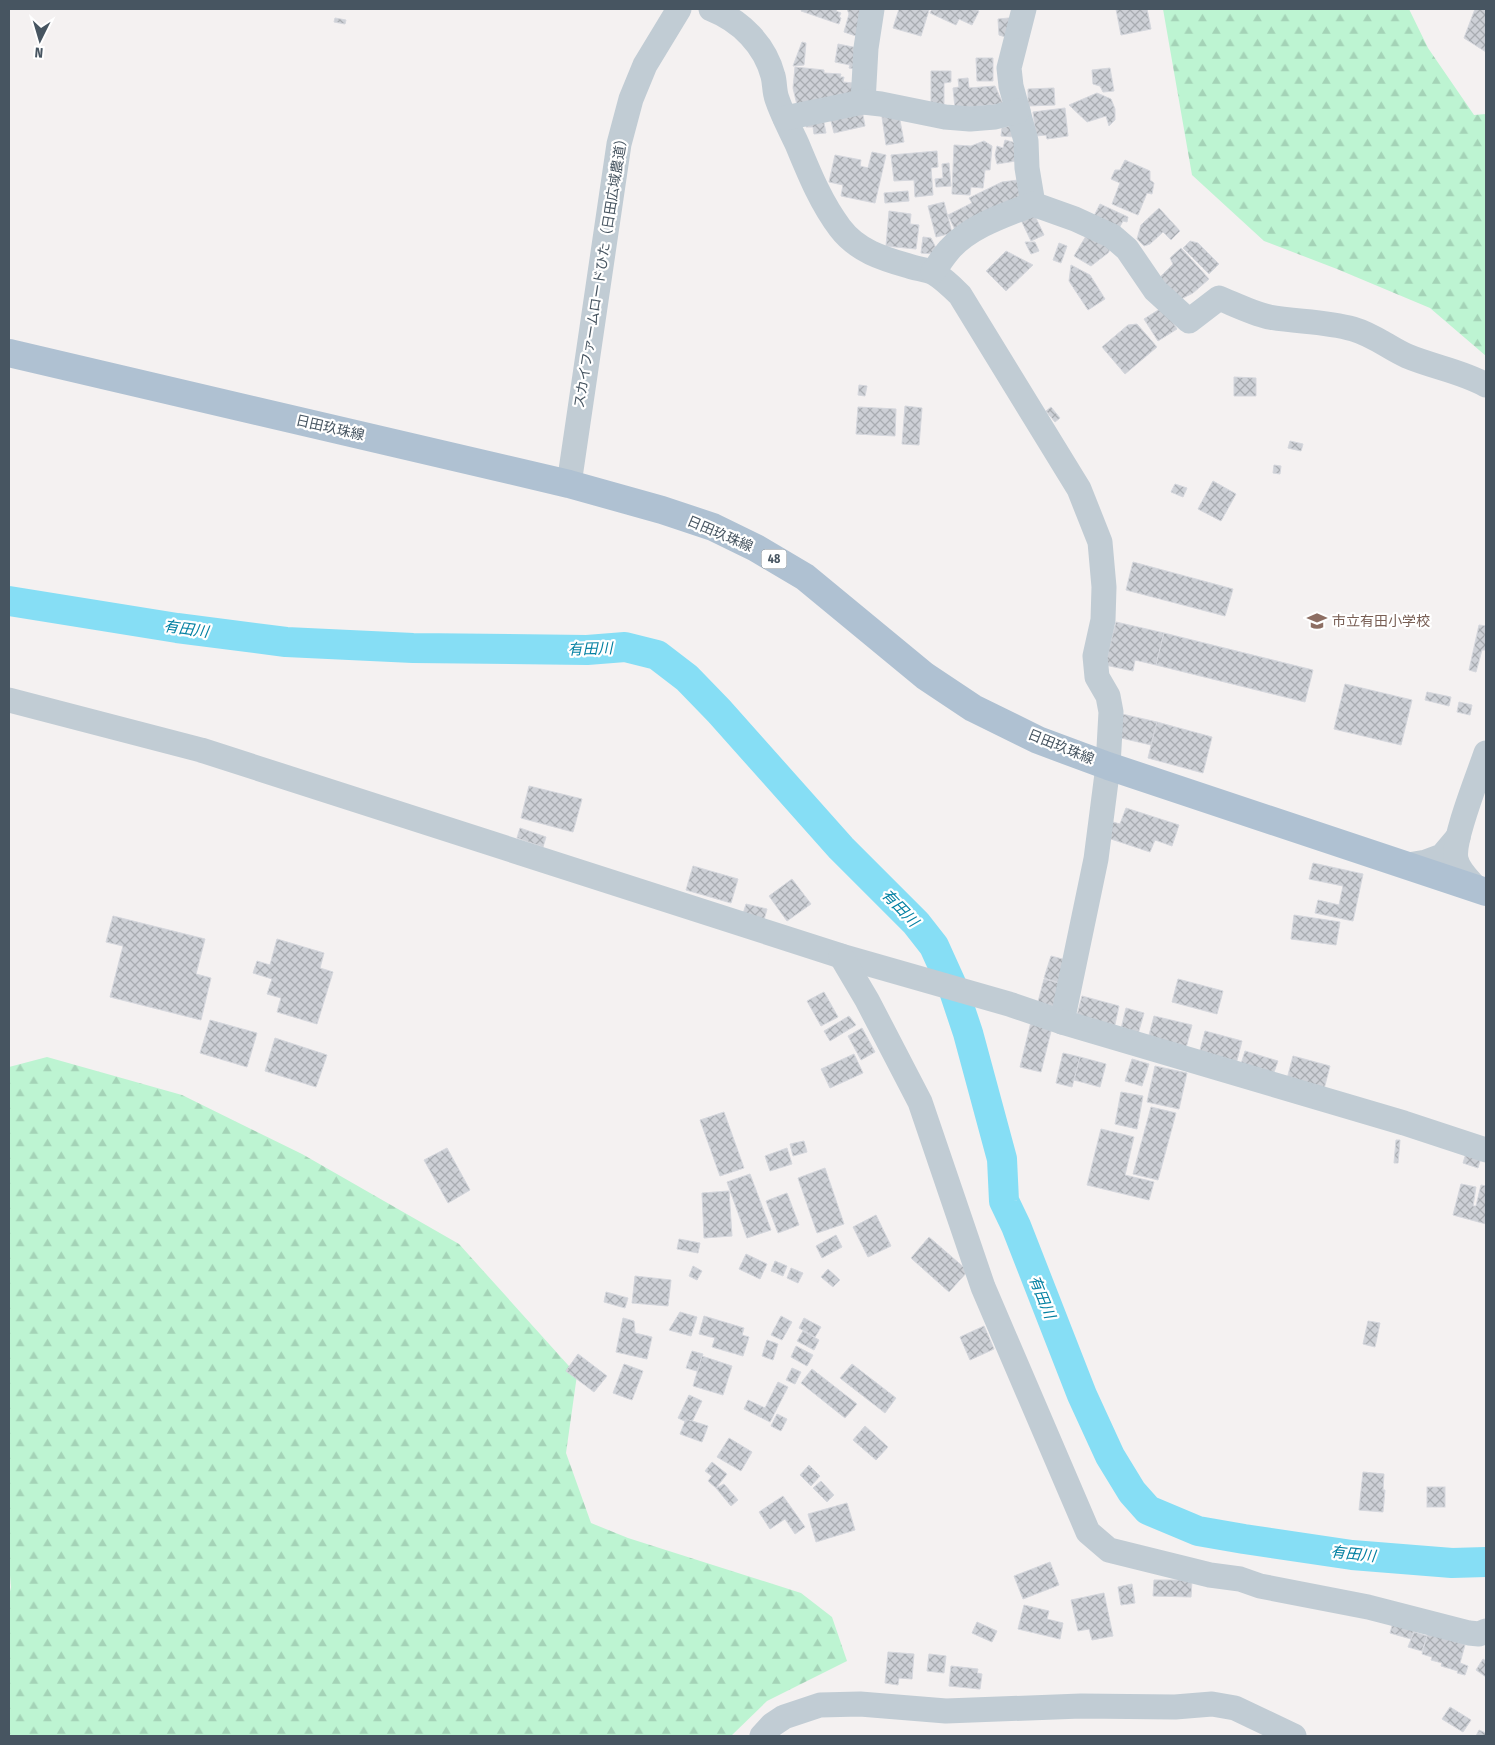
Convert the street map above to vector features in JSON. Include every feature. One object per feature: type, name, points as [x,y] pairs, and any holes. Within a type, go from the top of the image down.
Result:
[{"type":"main road","name":"日田玖珠線","points":[[9,353],[569,484],[662,510],[713,527],[756,548],[804,576],[925,676],[973,708],[1038,740],[1108,766],[1481,890]]},
{"type":"street","name":"スカイファームロードひた（日田広域農道）","points":[[569,484],[619,144],[631,99],[645,66],[679,9]]},
{"type":"street","points":[[711,9],[722,13],[744,29],[758,44],[767,59],[773,76],[776,97],[818,194],[840,228],[854,244],[869,253],[887,260],[933,272],[949,284],[960,296],[1079,489],[1096,528],[1100,542],[1104,588],[1103,620],[1095,656],[1097,677],[1108,696],[1111,712],[1108,766],[1096,859],[1062,1022]]},
{"type":"street","points":[[863,102],[866,48],[872,9]]},
{"type":"street","points":[[1024,9],[1009,68],[1010,86],[1026,141],[1027,168],[1034,204]]},
{"type":"street","points":[[786,118],[863,102],[945,118],[970,119],[994,117],[1018,111]]},
{"type":"street","points":[[933,272],[950,249],[969,233],[994,220],[1034,204],[1075,219],[1112,236],[1128,249],[1155,290],[1189,321],[1219,298],[1270,317],[1326,322],[1354,329],[1381,340],[1406,356],[1469,376],[1486,385]]},
{"type":"street","points":[[9,700],[201,750],[848,958],[1009,1004],[1062,1022],[1404,1123],[1486,1150]]},
{"type":"street","points":[[1481,890],[1464,875],[1456,859],[1458,837],[1486,753]]},
{"type":"street","points":[[1408,865],[1426,862],[1442,856],[1458,837]]},
{"type":"street","points":[[848,958],[867,1000],[920,1102],[983,1287],[1088,1532],[1109,1550],[1210,1575],[1240,1579],[1260,1586],[1368,1607],[1469,1633],[1479,1634],[1486,1631]]},
{"type":"street","points":[[762,1736],[772,1725],[784,1717],[820,1706],[860,1704],[946,1711],[1081,1706],[1175,1707],[1212,1704],[1235,1708],[1294,1736]]},
{"type":"green space","points":[[1163,9],[1409,9],[1428,48],[1474,115],[1486,114],[1486,356],[1430,308],[1264,241],[1192,175]]},
{"type":"green space","points":[[47,1057],[182,1095],[302,1154],[459,1244],[577,1375],[566,1453],[591,1523],[628,1538],[801,1593],[832,1617],[847,1661],[767,1701],[731,1736],[9,1736],[9,1596],[11,1587],[9,1564],[9,1067]]},
{"type":"building","points":[[802,9],[837,9],[836,11],[841,13],[839,17],[841,18],[839,24],[801,11]]},
{"type":"building","points":[[847,9],[864,9],[856,36],[844,32],[849,14]]},
{"type":"building","points":[[899,9],[929,10],[921,36],[893,28]]},
{"type":"building","points":[[932,9],[974,9],[979,11],[972,25],[959,19],[956,25],[930,13]]},
{"type":"building","points":[[1116,9],[1147,9],[1151,29],[1121,35]]},
{"type":"building","points":[[1475,9],[1486,9],[1486,52],[1464,38]]},
{"type":"building","points":[[335,18],[346,20],[345,24],[334,22]]},
{"type":"building","points":[[1009,18],[1009,38],[999,35],[998,19]]},
{"type":"building","points":[[802,42],[806,43],[804,65],[793,66]]},
{"type":"building","points":[[838,44],[863,49],[860,70],[849,68],[850,65],[835,62]]},
{"type":"building","points":[[976,58],[993,58],[993,81],[977,81]]},
{"type":"building","points":[[795,67],[824,70],[824,73],[841,74],[840,77],[844,77],[843,82],[853,83],[852,97],[797,105],[793,88]]},
{"type":"building","points":[[1110,68],[1114,91],[1103,92],[1100,86],[1093,84],[1092,70]]},
{"type":"building","points":[[931,71],[951,71],[951,82],[944,83],[944,106],[931,106]]},
{"type":"building","points":[[968,78],[969,88],[995,86],[1003,104],[955,108],[953,88],[959,87],[958,79]]},
{"type":"building","points":[[1054,88],[1055,105],[1028,106],[1028,89]]},
{"type":"building","points":[[1097,93],[1111,99],[1115,109],[1115,120],[1109,126],[1106,116],[1087,122],[1069,105]]},
{"type":"building","points":[[1065,108],[1068,136],[1047,139],[1046,135],[1036,136],[1033,112]]},
{"type":"building","points":[[862,110],[865,126],[834,133],[830,117]]},
{"type":"building","points":[[899,115],[904,142],[886,145],[882,117]]},
{"type":"building","points":[[823,118],[826,133],[814,134],[813,127],[806,127],[807,122]]},
{"type":"building","points":[[1016,124],[1015,137],[1001,136],[1002,128]]},
{"type":"building","points":[[1005,140],[1020,144],[1022,160],[997,164],[995,155],[997,146],[1003,148]]},
{"type":"building","points":[[984,141],[992,146],[990,170],[985,170],[983,188],[971,187],[970,195],[952,194],[954,145],[971,146]]},
{"type":"building","points":[[937,151],[938,167],[931,168],[933,195],[915,197],[914,180],[894,181],[891,155]]},
{"type":"building","points":[[872,152],[886,155],[875,203],[841,196],[843,185],[829,182],[835,155],[861,160],[860,166],[868,168]]},
{"type":"building","points":[[1125,160],[1150,171],[1150,180],[1154,183],[1152,194],[1147,193],[1138,215],[1112,204],[1120,183],[1111,179],[1115,170],[1120,170]]},
{"type":"building","points":[[949,163],[951,186],[936,187],[935,179],[943,178],[942,164]]},
{"type":"building","points":[[1018,180],[1027,201],[956,232],[948,215],[972,203],[969,198],[1002,182]]},
{"type":"building","points":[[908,191],[909,201],[885,203],[884,193]]},
{"type":"building","points":[[944,202],[952,233],[936,237],[928,206]]},
{"type":"building","points":[[1100,204],[1128,217],[1127,222],[1123,221],[1118,230],[1093,218]]},
{"type":"building","points":[[1159,208],[1180,231],[1171,240],[1163,232],[1150,244],[1144,246],[1137,239],[1141,225]]},
{"type":"building","points":[[889,211],[911,214],[910,224],[919,225],[916,249],[886,246]]},
{"type":"building","points":[[1034,214],[1044,235],[1031,241],[1021,220]]},
{"type":"building","points":[[1089,231],[1113,245],[1108,253],[1091,266],[1074,256]]},
{"type":"building","points":[[923,237],[931,238],[936,248],[934,254],[921,253]]},
{"type":"building","points":[[1190,241],[1198,243],[1219,264],[1209,274],[1183,248]]},
{"type":"building","points":[[1025,242],[1035,242],[1039,251],[1031,254]]},
{"type":"building","points":[[1059,243],[1067,246],[1061,263],[1053,260]]},
{"type":"building","points":[[1181,248],[1209,279],[1193,293],[1179,300],[1158,279],[1173,264],[1170,258]]},
{"type":"building","points":[[1006,251],[1033,265],[1006,291],[986,271]]},
{"type":"building","points":[[1071,265],[1090,275],[1105,299],[1088,310],[1069,281]]},
{"type":"building","points":[[1163,307],[1177,329],[1158,341],[1144,319]]},
{"type":"building","points":[[1137,324],[1157,347],[1125,374],[1102,347],[1128,325]]},
{"type":"building","points":[[1234,377],[1256,378],[1256,396],[1234,396]]},
{"type":"building","points":[[859,385],[867,386],[865,396],[858,395]]},
{"type":"building","points":[[905,406],[922,408],[919,445],[902,444]]},
{"type":"building","points":[[858,407],[896,409],[895,436],[856,434]]},
{"type":"building","points":[[1051,407],[1060,418],[1055,422],[1046,411]]},
{"type":"building","points":[[1290,441],[1303,444],[1301,451],[1288,448]]},
{"type":"building","points":[[1274,465],[1281,466],[1280,474],[1273,473]]},
{"type":"building","points":[[1213,481],[1236,494],[1221,521],[1198,509]]},
{"type":"building","points":[[1175,484],[1187,488],[1183,497],[1171,492]]},
{"type":"building","points":[[1133,562],[1233,589],[1225,616],[1126,590]]},
{"type":"building","points":[[1116,622],[1164,633],[1156,665],[1135,660],[1133,671],[1105,665]]},
{"type":"building","points":[[1479,625],[1486,626],[1486,644],[1485,650],[1482,650],[1476,672],[1469,670]]},
{"type":"building","points":[[1164,633],[1313,670],[1305,702],[1156,665]]},
{"type":"building","points":[[1345,684],[1412,700],[1401,745],[1334,729]]},
{"type":"building","points":[[1427,692],[1451,697],[1449,706],[1425,700]]},
{"type":"building","points":[[1459,702],[1472,705],[1470,715],[1457,712]]},
{"type":"building","points":[[1122,714],[1157,722],[1151,745],[1117,737]]},
{"type":"building","points":[[1157,722],[1212,737],[1203,773],[1148,758]]},
{"type":"building","points":[[529,786],[582,799],[573,832],[521,818]]},
{"type":"building","points":[[1126,808],[1179,825],[1172,846],[1155,840],[1150,852],[1108,838],[1113,822],[1120,824]]},
{"type":"building","points":[[520,828],[546,837],[543,847],[517,838]]},
{"type":"building","points":[[1313,863],[1363,874],[1353,921],[1315,913],[1318,900],[1339,905],[1343,886],[1309,879]]},
{"type":"building","points":[[693,866],[738,879],[731,903],[686,890]]},
{"type":"building","points":[[792,879],[811,904],[787,921],[769,896]]},
{"type":"building","points":[[746,904],[767,909],[764,920],[743,914]]},
{"type":"building","points":[[1294,915],[1340,922],[1336,945],[1291,939]]},
{"type":"building","points":[[113,916],[205,939],[196,974],[211,978],[201,1020],[110,997],[123,946],[106,942]]},
{"type":"building","points":[[277,939],[324,953],[320,968],[333,972],[317,1024],[277,1012],[281,998],[267,994],[272,979],[253,973],[257,961],[270,965]]},
{"type":"building","points":[[1051,956],[1070,961],[1064,984],[1044,978]]},
{"type":"building","points":[[1044,979],[1063,984],[1057,1007],[1038,1002]]},
{"type":"building","points":[[1178,979],[1223,991],[1217,1014],[1172,1002]]},
{"type":"building","points":[[824,992],[838,1017],[821,1026],[807,1001]]},
{"type":"building","points":[[1082,996],[1119,1006],[1114,1029],[1076,1019]]},
{"type":"building","points":[[1126,1008],[1144,1013],[1138,1034],[1121,1029]]},
{"type":"building","points":[[849,1016],[856,1025],[830,1041],[824,1031]]},
{"type":"building","points":[[1154,1016],[1192,1025],[1186,1048],[1148,1039]]},
{"type":"building","points":[[210,1020],[257,1033],[247,1067],[200,1053]]},
{"type":"building","points":[[1031,1022],[1052,1027],[1041,1072],[1020,1067]]},
{"type":"building","points":[[862,1028],[875,1052],[861,1060],[848,1036]]},
{"type":"building","points":[[1205,1031],[1242,1041],[1236,1064],[1199,1054]]},
{"type":"building","points":[[275,1038],[327,1055],[316,1087],[265,1071]]},
{"type":"building","points":[[1245,1051],[1278,1061],[1273,1075],[1241,1064]]},
{"type":"building","points":[[1063,1053],[1080,1057],[1072,1087],[1056,1083]]},
{"type":"building","points":[[854,1054],[863,1073],[830,1088],[821,1069]]},
{"type":"building","points":[[1293,1056],[1330,1066],[1324,1089],[1287,1079]]},
{"type":"building","points":[[1080,1057],[1106,1064],[1100,1087],[1074,1080]]},
{"type":"building","points":[[1132,1059],[1149,1064],[1142,1086],[1125,1081]]},
{"type":"building","points":[[1155,1066],[1187,1073],[1179,1109],[1147,1102]]},
{"type":"building","points":[[1121,1092],[1143,1096],[1137,1129],[1115,1124]]},
{"type":"building","points":[[1151,1107],[1176,1113],[1158,1180],[1133,1174]]},
{"type":"building","points":[[724,1112],[744,1168],[720,1176],[700,1120]]},
{"type":"building","points":[[1101,1129],[1134,1137],[1125,1175],[1154,1182],[1149,1200],[1087,1185]]},
{"type":"building","points":[[1396,1140],[1400,1140],[1398,1163],[1394,1163]]},
{"type":"building","points":[[804,1141],[807,1152],[793,1156],[790,1144]]},
{"type":"building","points":[[447,1148],[470,1190],[448,1203],[424,1160]]},
{"type":"building","points":[[787,1148],[792,1164],[770,1171],[765,1156]]},
{"type":"building","points":[[1467,1150],[1482,1154],[1478,1168],[1463,1163]]},
{"type":"building","points":[[825,1168],[844,1224],[817,1233],[798,1178]]},
{"type":"building","points":[[750,1174],[771,1230],[747,1238],[727,1182]]},
{"type":"building","points":[[1461,1184],[1476,1187],[1473,1206],[1476,1206],[1481,1185],[1486,1186],[1486,1224],[1453,1215]]},
{"type":"building","points":[[729,1191],[732,1236],[704,1238],[702,1193]]},
{"type":"building","points":[[787,1193],[799,1225],[778,1233],[766,1201]]},
{"type":"building","points":[[876,1215],[891,1246],[868,1257],[853,1227]]},
{"type":"building","points":[[836,1235],[842,1247],[822,1258],[816,1246]]},
{"type":"building","points":[[929,1237],[968,1271],[949,1292],[911,1258]]},
{"type":"building","points":[[679,1239],[700,1243],[698,1253],[677,1249]]},
{"type":"building","points":[[746,1254],[767,1264],[760,1279],[739,1269]]},
{"type":"building","points":[[775,1261],[787,1266],[783,1276],[771,1271]]},
{"type":"building","points":[[693,1266],[702,1271],[697,1280],[689,1276]]},
{"type":"building","points":[[791,1268],[803,1273],[798,1283],[787,1278]]},
{"type":"building","points":[[828,1269],[840,1280],[833,1287],[821,1277]]},
{"type":"building","points":[[635,1276],[671,1280],[668,1306],[632,1303]]},
{"type":"building","points":[[606,1292],[628,1298],[625,1308],[604,1302]]},
{"type":"building","points":[[680,1312],[697,1317],[691,1336],[669,1330]]},
{"type":"building","points":[[704,1316],[744,1328],[742,1335],[749,1337],[743,1356],[712,1347],[715,1338],[699,1334]]},
{"type":"building","points":[[781,1316],[792,1322],[782,1340],[771,1335]]},
{"type":"building","points":[[623,1318],[634,1321],[635,1333],[652,1337],[647,1359],[616,1352]]},
{"type":"building","points":[[804,1318],[821,1327],[815,1337],[799,1328]]},
{"type":"building","points":[[1368,1321],[1380,1323],[1375,1347],[1363,1344]]},
{"type":"building","points":[[984,1326],[994,1349],[970,1360],[960,1337]]},
{"type":"building","points":[[803,1331],[819,1340],[814,1350],[797,1341]]},
{"type":"building","points":[[767,1340],[778,1344],[773,1360],[762,1356]]},
{"type":"building","points":[[796,1346],[813,1355],[807,1366],[791,1357]]},
{"type":"building","points":[[692,1351],[703,1354],[697,1371],[686,1368]]},
{"type":"building","points":[[578,1354],[607,1376],[594,1392],[566,1371]]},
{"type":"building","points":[[702,1356],[732,1366],[723,1395],[693,1386]]},
{"type":"building","points":[[624,1364],[643,1371],[632,1400],[613,1393]]},
{"type":"building","points":[[852,1364],[896,1398],[885,1413],[840,1378]]},
{"type":"building","points":[[792,1368],[801,1372],[795,1384],[786,1380]]},
{"type":"building","points":[[812,1369],[857,1404],[845,1418],[801,1383]]},
{"type":"building","points":[[778,1382],[788,1387],[770,1422],[744,1409],[748,1400],[765,1408]]},
{"type":"building","points":[[689,1395],[702,1401],[691,1424],[678,1418]]},
{"type":"building","points":[[777,1414],[787,1419],[781,1431],[771,1426]]},
{"type":"building","points":[[686,1419],[708,1426],[702,1442],[680,1434]]},
{"type":"building","points":[[865,1426],[888,1447],[876,1460],[853,1440]]},
{"type":"building","points":[[729,1438],[752,1452],[741,1471],[717,1457]]},
{"type":"building","points":[[712,1462],[727,1474],[716,1488],[708,1481],[712,1476],[705,1471]]},
{"type":"building","points":[[809,1465],[820,1476],[811,1486],[800,1475]]},
{"type":"building","points":[[1363,1472],[1384,1474],[1383,1512],[1359,1510]]},
{"type":"building","points":[[821,1481],[834,1495],[827,1502],[813,1488]]},
{"type":"building","points":[[724,1484],[738,1500],[731,1506],[716,1488]]},
{"type":"building","points":[[1427,1487],[1445,1487],[1445,1507],[1427,1507]]},
{"type":"building","points":[[783,1496],[805,1527],[795,1534],[785,1519],[770,1529],[759,1512]]},
{"type":"building","points":[[847,1503],[855,1530],[816,1542],[808,1514]]},
{"type":"building","points":[[1050,1562],[1059,1585],[1023,1599],[1014,1576]]},
{"type":"building","points":[[1154,1580],[1192,1580],[1191,1597],[1153,1596]]},
{"type":"building","points":[[1132,1584],[1135,1603],[1121,1605],[1118,1587]]},
{"type":"building","points":[[1104,1593],[1113,1636],[1092,1640],[1089,1629],[1078,1631],[1071,1600]]},
{"type":"building","points":[[1024,1605],[1049,1611],[1047,1619],[1063,1623],[1060,1639],[1018,1629]]},
{"type":"building","points":[[1394,1619],[1415,1626],[1411,1639],[1390,1633]]},
{"type":"building","points":[[977,1622],[997,1631],[992,1642],[972,1633]]},
{"type":"building","points":[[1429,1629],[1465,1645],[1460,1663],[1468,1666],[1465,1675],[1441,1666],[1442,1663],[1431,1660],[1432,1657],[1422,1654]]},
{"type":"building","points":[[1414,1632],[1427,1636],[1422,1651],[1408,1647]]},
{"type":"building","points":[[888,1652],[914,1654],[912,1679],[899,1678],[898,1685],[885,1683]]},
{"type":"building","points":[[929,1654],[946,1656],[944,1673],[927,1671]]},
{"type":"building","points":[[1483,1659],[1486,1661],[1486,1677],[1476,1670]]},
{"type":"building","points":[[951,1666],[978,1669],[977,1673],[982,1674],[980,1689],[949,1686]]},
{"type":"building","points":[[1450,1707],[1471,1720],[1463,1732],[1442,1719]]},
{"type":"building","points":[[1479,1730],[1486,1733],[1486,1736],[1476,1736]]},
{"type":"waterway","name":"有田川","points":[[9,601],[177,628],[286,642],[413,648],[587,650],[625,647],[657,655],[687,678],[719,711],[841,848],[916,923],[934,946],[953,988],[968,1033],[1002,1159],[1004,1201],[1016,1226],[1082,1395],[1110,1456],[1132,1492],[1148,1510],[1198,1531],[1244,1539],[1352,1555],[1452,1563],[1486,1562]]},
{"type":"place","name":"市立有田小学校","points":[[1317,621]]}]
